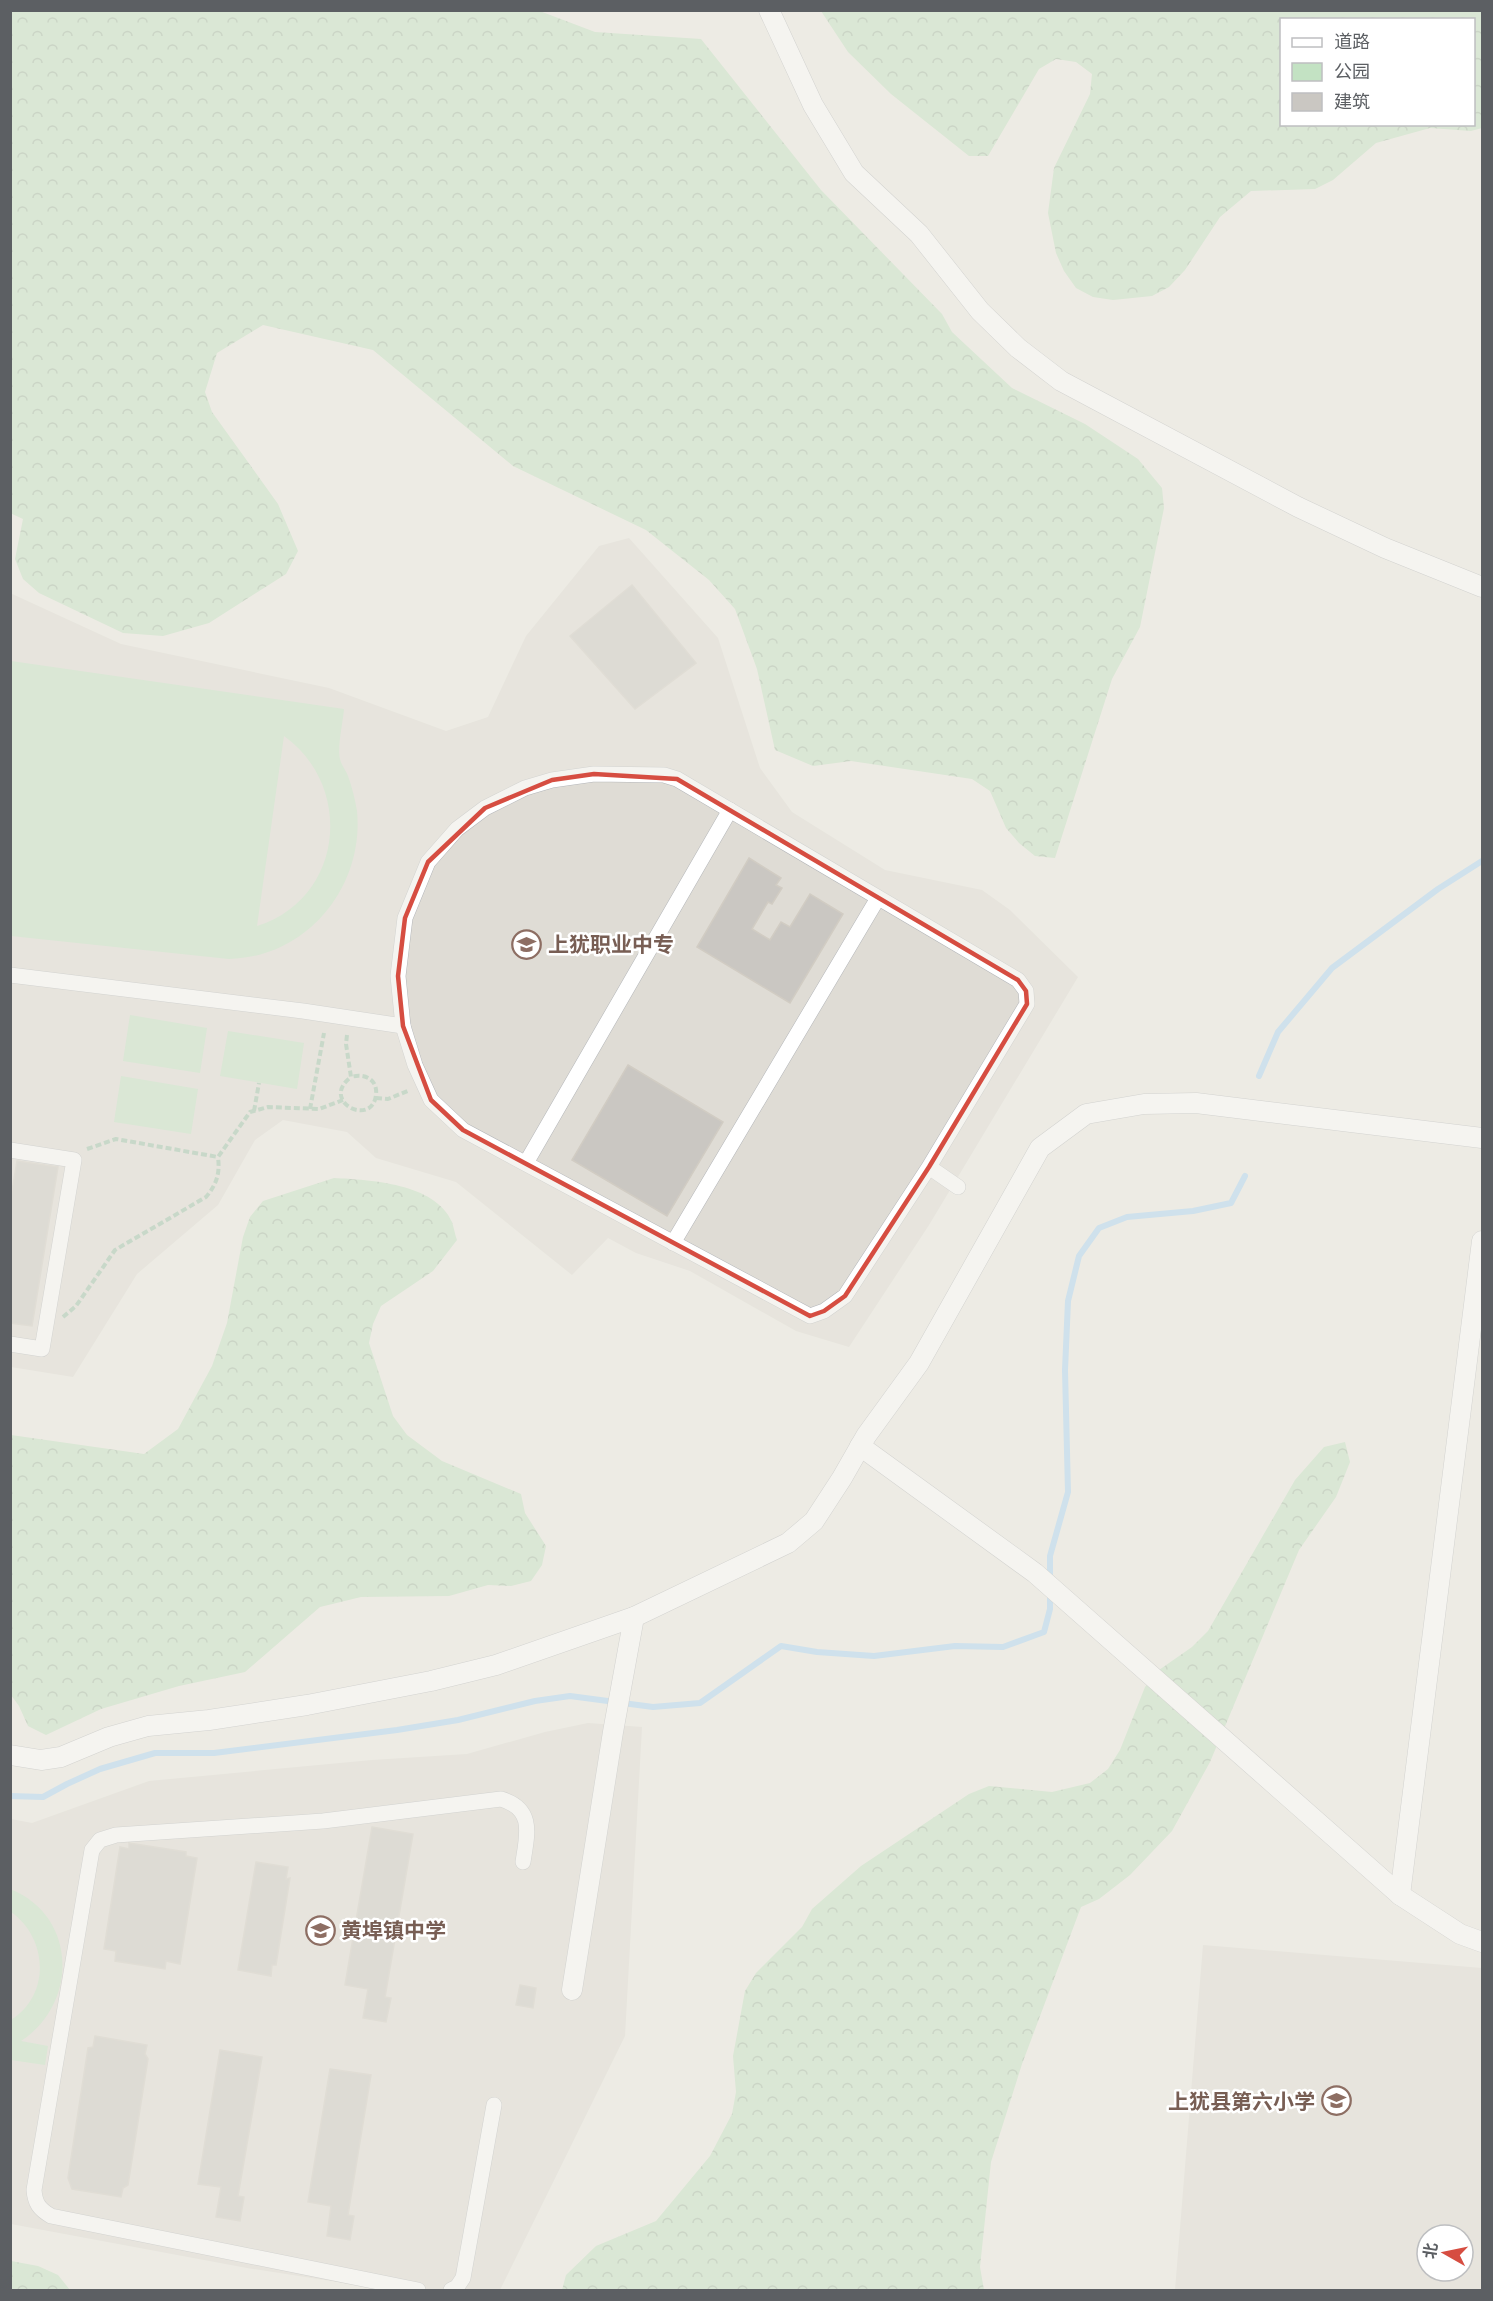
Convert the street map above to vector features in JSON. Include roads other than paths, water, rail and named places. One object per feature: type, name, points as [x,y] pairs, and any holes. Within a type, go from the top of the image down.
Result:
[{"type":"street","points":[[770,10],[813,105],[854,173],[919,234],[980,311],[1018,348],[1061,381],[1298,507],[1385,548],[1482,587]]},
{"type":"street","points":[[594,774],[664,775],[677,778],[878,898],[1018,980],[1026,991],[1027,1005],[929,1167],[844,1296],[824,1311],[810,1316],[463,1130],[431,1100],[415,1065],[403,1026],[398,976],[405,918],[428,862],[457,830],[485,808],[534,785],[594,774]]},
{"type":"street","points":[[526,1163],[730,810]]},
{"type":"street","points":[[673,1243],[878,898]]},
{"type":"street","points":[[10,975],[303,1011],[403,1026]]},
{"type":"street","points":[[10,1755],[41,1760],[61,1757],[109,1737],[148,1726],[220,1719],[431,1681],[496,1665],[634,1617],[788,1543],[813,1521],[860,1446],[920,1363],[1040,1148],[1086,1114],[1144,1104],[1196,1103],[1482,1138]]},
{"type":"street","points":[[10,1150],[74,1160],[42,1349],[10,1344]]},
{"type":"street","points":[[929,1167],[958,1187]]},
{"type":"street","points":[[1400,1895],[1482,1241]]},
{"type":"street","points":[[860,1446],[1035,1572],[1400,1895],[1460,1934],[1482,1942]]},
{"type":"street","points":[[572,1990],[613,1732],[634,1617]]},
{"type":"street","points":[[418,2290],[51,2216],[41,2211],[35,2202],[34,2190],[93,1850],[100,1840],[116,1835],[323,1821],[501,1799],[511,1802],[525,1817],[528,1829],[523,1862]]},
{"type":"street","points":[[451,2290],[457,2287],[463,2278],[494,2104]]},
{"type":"waterway","points":[[1259,1076],[1278,1032],[1332,968],[1438,889],[1482,861]]},
{"type":"waterway","points":[[1050,1581],[1050,1556],[1068,1492],[1065,1370],[1068,1301],[1079,1256],[1099,1228],[1127,1217],[1193,1211],[1231,1203],[1245,1176]]},
{"type":"waterway","points":[[10,1796],[43,1797],[100,1769],[155,1753],[214,1753],[397,1730],[458,1720],[535,1701],[570,1696],[653,1707],[700,1703],[781,1646],[817,1652],[874,1656],[955,1646],[1003,1647],[1044,1632],[1050,1609],[1050,1591]]},
{"type":"place","name":"上犹职业中专","points":[[527,944]]},
{"type":"place","name":"黄埠镇中学","points":[[320,1930]]},
{"type":"place","name":"上犹县第六小学","points":[[1336,2101]]}]
